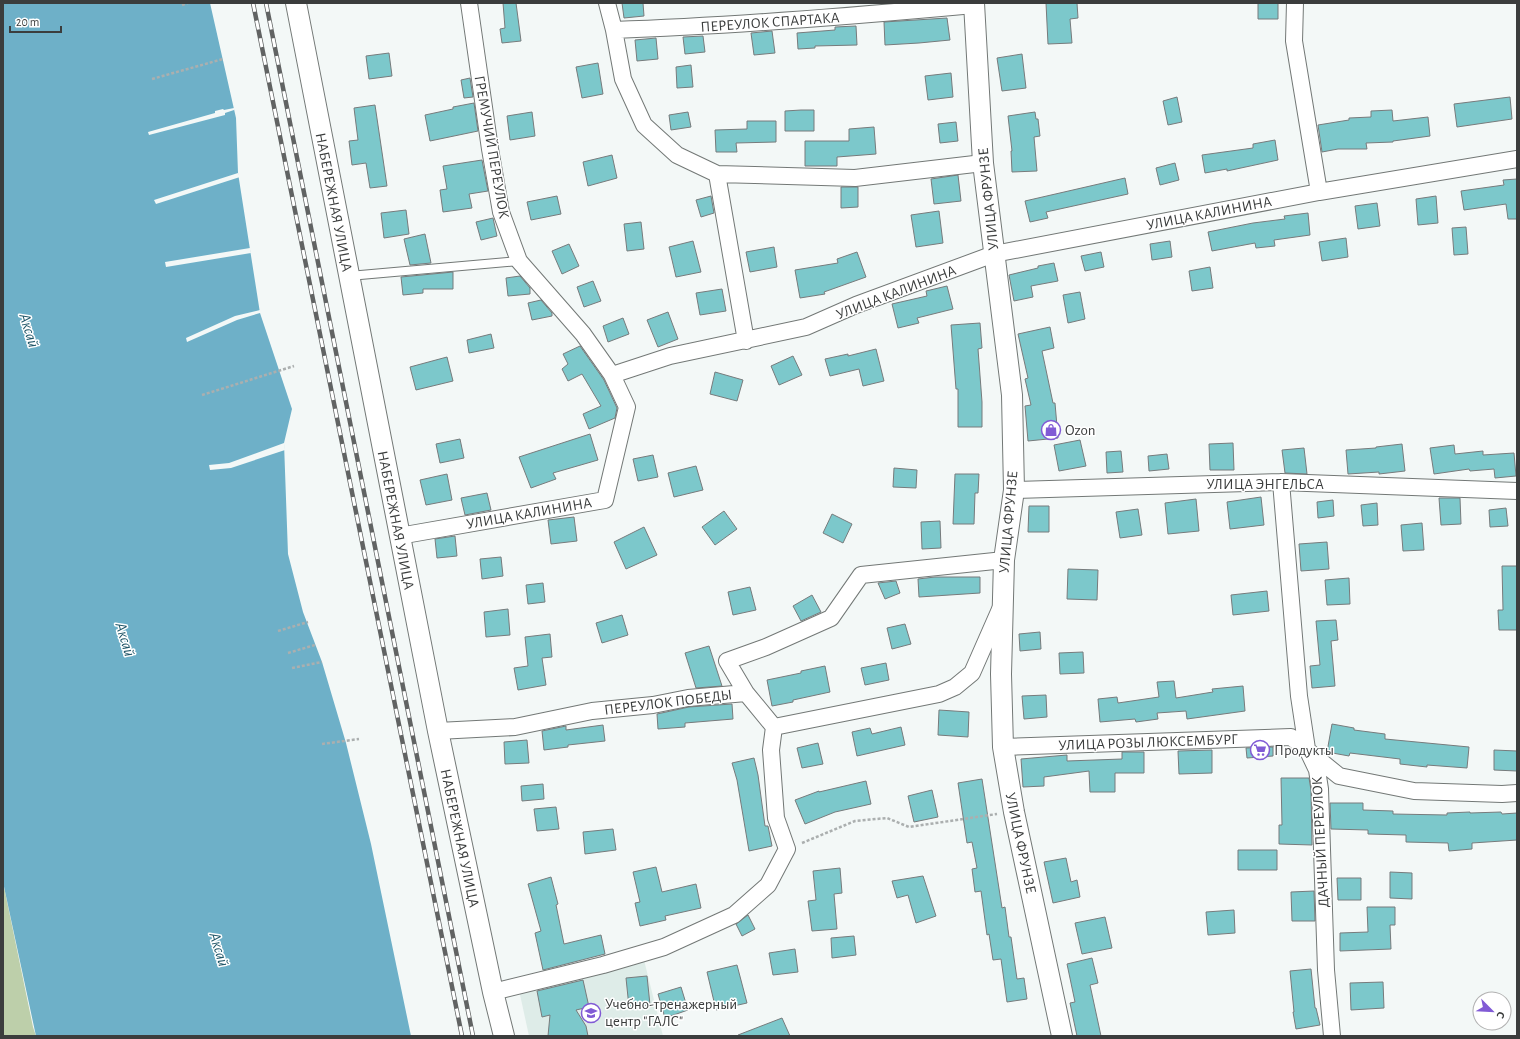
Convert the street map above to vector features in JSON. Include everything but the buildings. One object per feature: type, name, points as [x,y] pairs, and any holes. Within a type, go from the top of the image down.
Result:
[{"type":"street","name":"НАБЕРЕЖНАЯ УЛИЦА","points":[[296,3],[398,536],[493,992],[504,1036]]},
{"type":"street","name":"ГРЕМУЧИЙ ПЕРЕУЛОК","points":[[469,3],[490,149],[501,212],[519,261],[583,334],[612,375]]},
{"type":"street","points":[[607,3],[614,30],[623,79],[644,125],[677,155],[717,174],[855,178],[984,163]]},
{"type":"street","points":[[1295,3],[1294,41],[1319,192]]},
{"type":"street","name":"ПЕРЕУЛОК СПАРТАКА","points":[[614,30],[703,27],[793,21],[974,4]]},
{"type":"street","name":"УЛИЦА ФРУНЗЕ","points":[[974,4],[984,163],[1012,395],[1014,490],[1004,560],[1001,674],[1003,746],[1014,812],[1062,1036]]},
{"type":"street","name":"УЛИЦА КАЛИНИНА","points":[[398,536],[605,500],[627,408],[612,375],[670,356],[806,327],[856,305],[994,254],[1319,192],[1517,159]]},
{"type":"street","points":[[717,174],[746,341]]},
{"type":"street","name":"УЛИЦА ЭНГЕЛЬСА","points":[[1014,490],[1281,482],[1517,491]]},
{"type":"street","name":"ДАЧНЫЙ ПЕРЕУЛОК","points":[[1281,482],[1299,696],[1307,749],[1317,770],[1320,789],[1326,970],[1332,1036]]},
{"type":"street","name":"ПЕРЕУЛОК ПОБЕДЫ","points":[[438,731],[515,727],[592,711],[653,705],[688,698],[746,693],[727,661],[766,647],[831,618],[861,575],[1004,560]]},
{"type":"street","points":[[774,727],[939,694],[955,687],[972,673],[1003,603]]},
{"type":"street","points":[[493,992],[603,965],[664,948],[734,915],[768,885],[787,849],[776,818],[771,750],[774,727],[746,693]]},
{"type":"street","name":"УЛИЦА РОЗЫ ЛЮКСЕМБУРГ","points":[[1003,746],[1291,737],[1339,776],[1414,791],[1502,794],[1517,792]]},
{"type":"lane","points":[[348,276],[519,261]]},
{"type":"path","points":[[182,5],[188,3]]},
{"type":"path","points":[[152,79],[222,59]]},
{"type":"path","points":[[202,395],[294,366]]},
{"type":"path","points":[[278,631],[308,622]]},
{"type":"path","points":[[288,653],[315,645]]},
{"type":"path","points":[[292,668],[322,662]]},
{"type":"path","points":[[322,744],[359,739]]},
{"type":"path","points":[[787,849],[855,821],[887,818],[909,827],[1014,812]]},
{"type":"shaded area","name":"Учебно-тренажерный центр \"ГАЛС\"","points":[[644,960],[663,1036],[529,1036],[519,990]]},
{"type":"green space","points":[[3,882],[33,1027],[36,1036],[3,1036]]},
{"type":"water","name":"Аксай","points":[[3,3],[210,3],[236,118],[238,173],[260,313],[292,409],[284,443],[288,554],[303,612],[322,662],[346,743],[371,844],[411,1036],[36,1036],[3,882]]},
{"type":"pier","points":[[234,108],[234,110],[225,113],[225,115],[149,135],[148,132],[215,113],[215,111]]},
{"type":"pier","points":[[238,173],[240,177],[156,204],[154,200]]},
{"type":"pier","points":[[250,248],[251,253],[166,267],[165,262]]},
{"type":"pier","points":[[260,310],[260,313],[237,320],[187,342],[186,338],[235,316]]},
{"type":"pier","points":[[284,443],[285,450],[231,468],[210,470],[209,465],[229,463]]},
{"type":"railway","points":[[253,3],[462,1036]]},
{"type":"railway","points":[[266,3],[473,1036]]},
{"type":"place","name":"Ozon","points":[[1051,430]]},
{"type":"place","name":"Продукты","points":[[1260,750]]},
{"type":"place","name":"Учебно-тренажерный центр \"ГАЛС\"","points":[[591,1013]]}]
